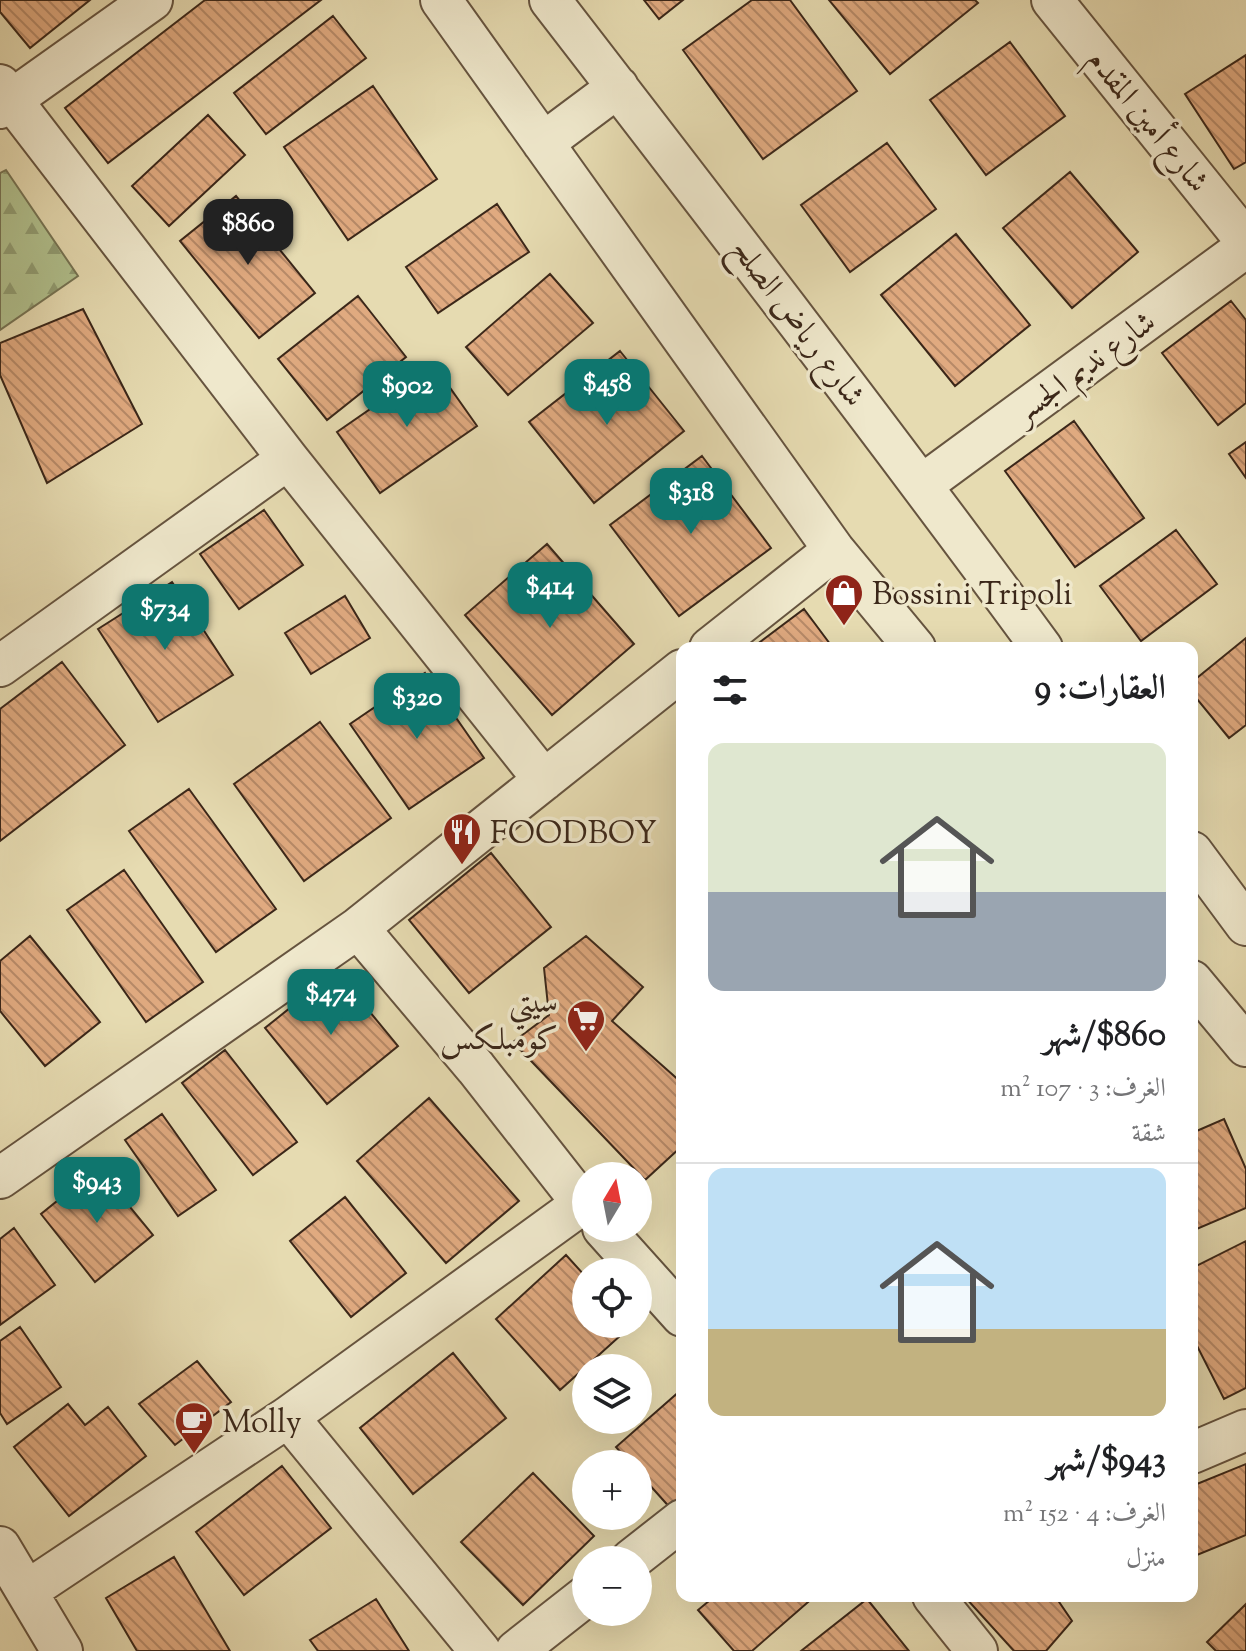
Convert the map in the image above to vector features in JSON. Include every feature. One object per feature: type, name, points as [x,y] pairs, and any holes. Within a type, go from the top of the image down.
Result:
[{"type":"street","points":[[152,0],[4,98],[544,780]]},
{"type":"street","points":[[441,0],[834,550],[910,642]]},
{"type":"street","name":"شارع رياض الصلح","points":[[550,0],[681,167],[1038,642]]},
{"type":"street","name":"شارع أمين المقدم","points":[[1052,0],[1246,244]]},
{"type":"street","points":[[543,143],[618,87]]},
{"type":"street","name":"شارع نديم الجسر","points":[[922,485],[1246,244]]},
{"type":"street","points":[[1,663],[288,459]]},
{"type":"street","points":[[718,642],[834,550]]},
{"type":"street","points":[[0,1178],[358,928],[676,675]]},
{"type":"street","points":[[1198,860],[1246,925]]},
{"type":"street","points":[[358,928],[476,1068],[572,1190]]},
{"type":"street","points":[[1198,988],[1246,1046]]},
{"type":"street","points":[[27,1591],[572,1227]]},
{"type":"street","points":[[616,1242],[676,1309]]},
{"type":"street","points":[[288,1417],[480,1651]]},
{"type":"street","points":[[1198,1450],[1246,1430]]},
{"type":"street","points":[[649,1546],[676,1525]]},
{"type":"street","points":[[0,1547],[62,1651]]},
{"type":"street","points":[[938,1602],[977,1651]]},
{"type":"street","points":[[516,1651],[572,1607]]},
{"type":"green space","points":[[6,170],[78,276],[0,330],[0,173]]},
{"type":"building","points":[[0,0],[90,0],[30,48],[0,12]]},
{"type":"building","points":[[205,0],[321,0],[108,163],[65,108]]},
{"type":"building","points":[[644,0],[683,0],[659,19]]},
{"type":"building","points":[[752,0],[790,0],[857,91],[763,159],[683,50]]},
{"type":"building","points":[[829,0],[975,0],[978,3],[890,74]]},
{"type":"building","points":[[333,16],[366,58],[266,134],[234,93]]},
{"type":"building","points":[[1010,42],[1065,116],[986,175],[930,100]]},
{"type":"building","points":[[1246,55],[1246,162],[1234,169],[1185,94]]},
{"type":"building","points":[[373,86],[437,179],[348,240],[284,147]]},
{"type":"building","points":[[208,115],[245,155],[169,226],[132,186]]},
{"type":"building","points":[[887,143],[936,209],[850,272],[801,205]]},
{"type":"building","points":[[1070,172],[1138,252],[1072,308],[1003,228]]},
{"type":"building","points":[[236,196],[315,293],[259,338],[180,241]]},
{"type":"building","points":[[497,204],[529,252],[438,313],[406,267]]},
{"type":"building","points":[[956,234],[1030,325],[955,386],[881,295]]},
{"type":"building","points":[[550,274],[593,323],[508,395],[466,347]]},
{"type":"building","points":[[358,296],[406,357],[327,420],[278,359]]},
{"type":"building","points":[[1231,301],[1246,320],[1246,403],[1218,425],[1162,353]]},
{"type":"building","points":[[83,309],[142,424],[47,483],[0,375],[0,343]]},
{"type":"building","points":[[620,351],[684,431],[594,503],[529,422]]},
{"type":"building","points":[[434,365],[477,426],[380,493],[337,432]]},
{"type":"building","points":[[1074,421],[1144,518],[1075,567],[1005,471]]},
{"type":"building","points":[[1246,442],[1246,478],[1229,454]]},
{"type":"building","points":[[702,456],[771,548],[679,616],[610,525]]},
{"type":"building","points":[[264,510],[303,565],[239,609],[200,554]]},
{"type":"building","points":[[1176,530],[1217,584],[1141,641],[1100,586]]},
{"type":"building","points":[[547,544],[634,644],[552,715],[465,615]]},
{"type":"building","points":[[172,582],[233,675],[158,722],[98,629]]},
{"type":"building","points":[[345,596],[370,638],[311,674],[285,633]]},
{"type":"building","points":[[804,609],[829,642],[760,642]]},
{"type":"building","points":[[1246,638],[1246,725],[1229,738],[1198,700],[1198,677]]},
{"type":"building","points":[[62,662],[125,745],[0,841],[0,709]]},
{"type":"building","points":[[425,673],[484,758],[409,809],[350,724]]},
{"type":"building","points":[[320,722],[391,818],[304,881],[234,784]]},
{"type":"building","points":[[189,789],[276,909],[216,952],[129,831]]},
{"type":"building","points":[[491,853],[551,927],[469,993],[409,920]]},
{"type":"building","points":[[124,870],[203,982],[146,1022],[67,910]]},
{"type":"building","points":[[30,936],[100,1022],[45,1066],[0,1011],[0,961]]},
{"type":"building","name":"سيتي كومبلكس","points":[[586,936],[643,987],[612,1021],[676,1078],[676,1152],[652,1174],[652,1162],[628,1162],[513,1042],[549,1015],[544,968]]},
{"type":"building","points":[[336,971],[398,1046],[327,1104],[265,1028]]},
{"type":"building","points":[[225,1050],[297,1142],[253,1175],[182,1083]]},
{"type":"building","points":[[429,1098],[519,1201],[446,1263],[357,1161]]},
{"type":"building","points":[[162,1114],[216,1190],[178,1216],[125,1140]]},
{"type":"building","points":[[1224,1119],[1246,1169],[1246,1208],[1198,1228],[1198,1130]]},
{"type":"building","points":[[98,1168],[153,1235],[95,1282],[41,1214]]},
{"type":"building","points":[[345,1197],[406,1273],[351,1317],[290,1241]]},
{"type":"building","points":[[14,1228],[55,1285],[0,1325],[0,1239]]},
{"type":"building","points":[[1246,1241],[1246,1388],[1224,1399],[1198,1348],[1198,1265]]},
{"type":"building","points":[[566,1255],[572,1262],[572,1338],[618,1338],[600,1354],[572,1354],[572,1379],[560,1390],[496,1319]]},
{"type":"building","points":[[20,1327],[61,1387],[7,1424],[0,1413],[0,1341]]},
{"type":"building","points":[[453,1353],[506,1418],[413,1494],[360,1428]]},
{"type":"building","points":[[197,1361],[231,1402],[175,1445],[139,1404]]},
{"type":"building","points":[[676,1394],[676,1508],[673,1511],[652,1488],[652,1450],[619,1450],[616,1447],[631,1434],[652,1434],[652,1415]]},
{"type":"building","points":[[68,1404],[85,1425],[108,1407],[146,1456],[69,1516],[14,1447]]},
{"type":"building","points":[[1246,1464],[1246,1535],[1198,1555],[1198,1484]]},
{"type":"building","points":[[282,1466],[331,1528],[244,1595],[196,1532]]},
{"type":"building","points":[[533,1473],[572,1513],[572,1530],[588,1530],[594,1536],[584,1546],[572,1546],[572,1557],[523,1605],[461,1542]]},
{"type":"building","points":[[174,1557],[230,1651],[137,1651],[106,1598]]},
{"type":"building","points":[[376,1599],[409,1651],[318,1651],[310,1640]]},
{"type":"building","points":[[708,1602],[808,1602],[752,1651],[734,1651],[698,1610]]},
{"type":"building","points":[[863,1602],[869,1602],[909,1651],[801,1651]]},
{"type":"building","points":[[969,1602],[1059,1602],[1072,1621],[1046,1651],[1014,1651]]},
{"type":"building","points":[[1246,1604],[1246,1651],[1216,1651],[1207,1642]]},
{"type":"place","name":"Bossini Tripoli","points":[[844,627]]},
{"type":"place","name":"FOODBOY","points":[[462,866]]},
{"type":"place","name":"سيتي كومبلكس","points":[[586,1053]]},
{"type":"place","name":"Molly","points":[[194,1455]]}]
